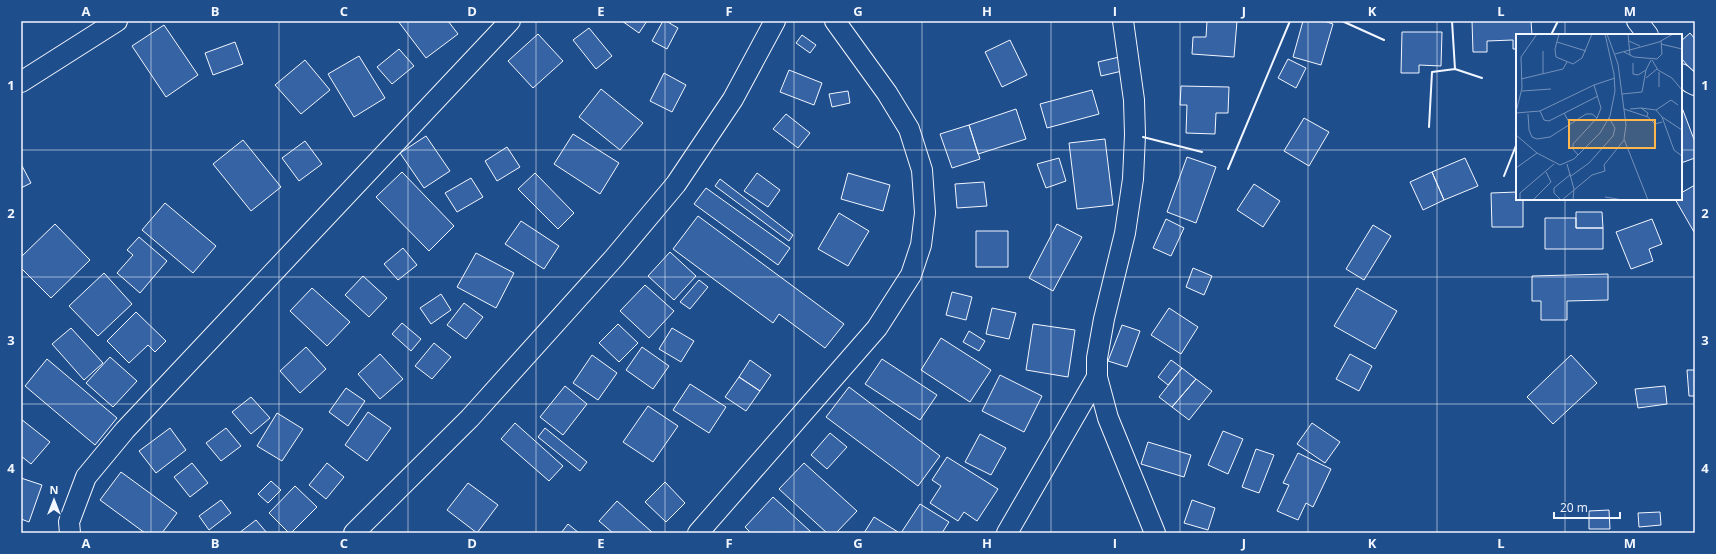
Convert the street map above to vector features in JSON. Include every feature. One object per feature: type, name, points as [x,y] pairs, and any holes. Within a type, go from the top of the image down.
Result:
[{"type":"street","points":[[22,80],[117,21]]},
{"type":"street","points":[[70,533],[69,522],[86,477],[125,430],[510,21]]},
{"type":"street","points":[[354,533],[470,418],[614,258],[676,184],[733,100],[775,21]]},
{"type":"street","points":[[698,533],[877,328],[911,275],[921,245],[925,213],[922,170],[910,129],[887,93],[835,21]]},
{"type":"street","points":[[1124,21],[1134,100],[1135,135],[1133,179],[1125,233],[1104,319],[1097,358],[1097,377],[1108,418],[1155,533]]},
{"type":"street","points":[[1637,21],[1647,34]]},
{"type":"street","points":[[1682,75],[1690,84],[1695,85]]},
{"type":"street","points":[[1007,533],[1097,377]]},
{"type":"building","points":[[398,21],[448,21],[458,34],[426,58]]},
{"type":"building","points":[[622,21],[647,21],[639,33]]},
{"type":"building","points":[[663,21],[666,21],[678,28],[667,49],[652,41]]},
{"type":"building","points":[[1207,21],[1237,21],[1234,57],[1192,54],[1193,37],[1206,37]]},
{"type":"building","points":[[1303,21],[1324,21],[1333,24],[1321,65],[1293,57]]},
{"type":"building","points":[[1472,21],[1531,21],[1532,34],[1516,34],[1516,49],[1513,49],[1513,40],[1487,41],[1487,52],[1473,52]]},
{"type":"building","points":[[164,25],[198,75],[166,97],[132,46]]},
{"type":"building","points":[[589,28],[612,56],[596,69],[573,40]]},
{"type":"building","points":[[1402,32],[1442,32],[1441,66],[1419,65],[1419,73],[1401,73]]},
{"type":"building","points":[[1690,33],[1695,39],[1695,74],[1682,59],[1682,40]]},
{"type":"building","points":[[538,34],[563,61],[533,88],[508,61]]},
{"type":"building","points":[[802,35],[816,45],[810,53],[796,43]]},
{"type":"building","points":[[1010,40],[1027,75],[1002,87],[985,52]]},
{"type":"building","points":[[235,42],[243,64],[213,75],[205,53]]},
{"type":"building","points":[[399,49],[414,66],[392,84],[377,67]]},
{"type":"building","points":[[359,56],[385,98],[354,117],[328,74]]},
{"type":"building","points":[[1119,57],[1122,71],[1101,76],[1098,62]]},
{"type":"building","points":[[1288,59],[1306,68],[1296,88],[1278,78]]},
{"type":"building","points":[[305,60],[330,90],[301,114],[275,85]]},
{"type":"building","points":[[789,70],[822,83],[814,105],[780,92]]},
{"type":"building","points":[[664,73],[686,85],[672,112],[650,101]]},
{"type":"building","points":[[1181,86],[1229,87],[1228,113],[1216,113],[1215,134],[1186,133],[1187,105],[1180,105]]},
{"type":"building","points":[[601,89],[643,123],[620,150],[579,117]]},
{"type":"building","points":[[1092,90],[1099,114],[1047,128],[1040,104]]},
{"type":"building","points":[[848,91],[850,103],[832,107],[829,94]]},
{"type":"building","points":[[1682,108],[1695,142],[1695,158],[1682,163]]},
{"type":"building","points":[[1016,109],[1026,139],[978,154],[969,125]]},
{"type":"building","points":[[786,114],[810,133],[798,148],[773,129]]},
{"type":"building","points":[[1304,118],[1329,132],[1309,166],[1284,151]]},
{"type":"building","points":[[969,125],[980,159],[952,168],[940,134]]},
{"type":"building","points":[[573,134],[619,163],[600,194],[554,164]]},
{"type":"building","points":[[426,136],[450,171],[424,188],[400,153]]},
{"type":"building","points":[[1105,139],[1113,205],[1077,209],[1069,143]]},
{"type":"building","points":[[243,140],[281,187],[251,211],[213,164]]},
{"type":"building","points":[[305,141],[322,164],[299,181],[282,158]]},
{"type":"building","points":[[507,147],[520,167],[497,181],[485,161]]},
{"type":"building","points":[[1187,157],[1216,167],[1196,223],[1167,212]]},
{"type":"building","points":[[1059,158],[1066,181],[1046,188],[1037,164]]},
{"type":"building","points":[[1465,158],[1478,186],[1444,200],[1432,172]]},
{"type":"building","points":[[21,164],[31,183],[21,188]]},
{"type":"building","points":[[402,172],[454,226],[429,251],[376,197]]},
{"type":"building","points":[[1432,172],[1444,200],[1423,210],[1410,182]]},
{"type":"building","points":[[535,173],[574,213],[558,229],[518,189]]},
{"type":"building","points":[[757,173],[780,190],[768,207],[744,191]]},
{"type":"building","points":[[848,173],[890,185],[883,211],[841,199]]},
{"type":"building","points":[[471,178],[483,197],[457,212],[445,193]]},
{"type":"building","points":[[720,179],[793,235],[789,241],[715,186]]},
{"type":"building","points":[[984,182],[987,206],[957,208],[955,184]]},
{"type":"building","points":[[1254,184],[1280,201],[1263,227],[1237,210]]},
{"type":"building","points":[[1695,185],[1694,232],[1676,200],[1682,200],[1682,192]]},
{"type":"building","points":[[706,188],[790,248],[778,265],[694,204]]},
{"type":"building","points":[[1516,192],[1516,200],[1523,200],[1523,227],[1492,227],[1491,193]]},
{"type":"building","points":[[165,203],[216,246],[193,273],[142,230]]},
{"type":"building","points":[[1576,212],[1602,212],[1603,228],[1576,228]]},
{"type":"building","points":[[839,213],[869,231],[848,266],[818,249]]},
{"type":"building","points":[[698,216],[844,324],[825,348],[779,314],[773,323],[673,249]]},
{"type":"building","points":[[1545,218],[1576,218],[1576,228],[1603,228],[1603,249],[1545,249]]},
{"type":"building","points":[[1166,219],[1184,228],[1171,256],[1153,248]]},
{"type":"building","points":[[1652,219],[1662,244],[1649,249],[1653,261],[1631,269],[1616,232]]},
{"type":"building","points":[[521,221],[559,246],[544,269],[505,244]]},
{"type":"building","points":[[55,224],[90,260],[51,298],[21,268],[21,257]]},
{"type":"building","points":[[1057,224],[1082,237],[1053,291],[1029,278]]},
{"type":"building","points":[[1373,225],[1391,236],[1364,280],[1346,269]]},
{"type":"building","points":[[976,231],[1008,231],[1008,267],[976,267]]},
{"type":"building","points":[[139,237],[167,261],[140,293],[117,273],[133,255],[127,250]]},
{"type":"building","points":[[403,248],[417,265],[398,280],[384,264]]},
{"type":"building","points":[[670,252],[696,276],[674,300],[648,276]]},
{"type":"building","points":[[476,253],[514,273],[496,308],[457,287]]},
{"type":"building","points":[[1193,268],[1212,276],[1204,295],[1186,287]]},
{"type":"building","points":[[104,273],[132,304],[98,336],[69,306]]},
{"type":"building","points":[[1608,274],[1608,300],[1567,301],[1567,320],[1541,320],[1541,301],[1532,301],[1532,276]]},
{"type":"building","points":[[363,276],[387,298],[369,317],[345,295]]},
{"type":"building","points":[[699,280],[708,287],[690,309],[680,302]]},
{"type":"building","points":[[645,285],[674,311],[649,338],[620,311]]},
{"type":"building","points":[[312,288],[350,322],[327,346],[290,311]]},
{"type":"building","points":[[1357,288],[1397,311],[1375,349],[1334,326]]},
{"type":"building","points":[[952,292],[972,297],[966,320],[946,315]]},
{"type":"building","points":[[441,294],[451,310],[431,324],[420,308]]},
{"type":"building","points":[[464,303],[483,317],[466,339],[447,325]]},
{"type":"building","points":[[992,308],[1016,313],[1009,339],[986,334]]},
{"type":"building","points":[[1169,308],[1198,327],[1181,354],[1151,335]]},
{"type":"building","points":[[136,312],[166,341],[155,352],[148,345],[129,363],[107,341]]},
{"type":"building","points":[[402,323],[421,339],[411,351],[392,334]]},
{"type":"building","points":[[618,324],[638,343],[619,362],[599,343]]},
{"type":"building","points":[[1033,324],[1075,330],[1068,377],[1026,370]]},
{"type":"building","points":[[1122,325],[1140,331],[1127,367],[1108,361]]},
{"type":"building","points":[[71,328],[103,363],[84,380],[52,344]]},
{"type":"building","points":[[672,328],[694,341],[681,362],[659,349]]},
{"type":"building","points":[[969,331],[985,341],[979,351],[963,342]]},
{"type":"building","points":[[941,338],[991,370],[970,402],[921,370]]},
{"type":"building","points":[[434,343],[451,357],[432,379],[415,366]]},
{"type":"building","points":[[306,347],[326,369],[300,393],[280,371]]},
{"type":"building","points":[[642,347],[669,366],[653,389],[626,370]]},
{"type":"building","points":[[380,354],[403,379],[380,399],[358,374]]},
{"type":"building","points":[[1350,354],[1372,366],[1359,391],[1336,379]]},
{"type":"building","points":[[592,355],[617,373],[598,400],[573,383]]},
{"type":"building","points":[[1571,355],[1597,383],[1553,424],[1527,397]]},
{"type":"building","points":[[110,357],[137,381],[113,407],[86,383]]},
{"type":"building","points":[[47,359],[117,418],[95,445],[25,386]]},
{"type":"building","points":[[882,359],[937,395],[920,420],[865,384]]},
{"type":"building","points":[[750,360],[771,375],[760,391],[739,377]]},
{"type":"building","points":[[1171,360],[1182,368],[1168,385],[1158,377]]},
{"type":"building","points":[[1182,368],[1196,379],[1172,407],[1159,397]]},
{"type":"building","points":[[1687,370],[1695,370],[1695,396],[1689,396]]},
{"type":"building","points":[[1000,375],[1042,396],[1024,432],[982,411]]},
{"type":"building","points":[[739,377],[760,391],[746,411],[725,397]]},
{"type":"building","points":[[1196,379],[1212,391],[1189,420],[1172,407]]},
{"type":"building","points":[[690,384],[726,407],[709,433],[673,410]]},
{"type":"building","points":[[565,386],[587,404],[563,435],[540,417]]},
{"type":"building","points":[[1665,386],[1667,404],[1638,408],[1635,389]]},
{"type":"building","points":[[849,387],[940,456],[918,486],[826,417]]},
{"type":"building","points":[[346,388],[365,401],[348,426],[329,412]]},
{"type":"building","points":[[251,397],[270,418],[251,434],[232,412]]},
{"type":"building","points":[[648,406],[678,426],[653,462],[623,442]]},
{"type":"building","points":[[368,412],[391,428],[367,461],[345,445]]},
{"type":"building","points":[[277,413],[303,429],[282,461],[257,446]]},
{"type":"building","points":[[21,419],[50,442],[31,464],[21,456]]},
{"type":"building","points":[[515,423],[563,466],[549,481],[501,439]]},
{"type":"building","points":[[1312,423],[1340,442],[1325,463],[1297,444]]},
{"type":"building","points":[[170,428],[186,450],[156,473],[139,451]]},
{"type":"building","points":[[226,428],[241,446],[221,461],[206,443]]},
{"type":"building","points":[[545,428],[587,462],[580,471],[538,437]]},
{"type":"building","points":[[1223,431],[1243,439],[1228,474],[1208,465]]},
{"type":"building","points":[[830,433],[847,447],[827,469],[811,455]]},
{"type":"building","points":[[980,434],[1006,448],[991,475],[965,462]]},
{"type":"building","points":[[1148,442],[1191,455],[1184,477],[1141,464]]},
{"type":"building","points":[[1256,449],[1274,455],[1259,493],[1242,487]]},
{"type":"building","points":[[1298,453],[1331,469],[1313,507],[1306,503],[1298,520],[1277,511],[1289,485],[1283,483]]},
{"type":"building","points":[[947,457],[998,489],[977,521],[964,512],[958,521],[930,503],[941,486],[932,480]]},
{"type":"building","points":[[192,463],[208,483],[190,497],[174,477]]},
{"type":"building","points":[[327,463],[344,477],[326,499],[309,485]]},
{"type":"building","points":[[804,463],[857,511],[836,533],[827,533],[779,489]]},
{"type":"building","points":[[121,472],[177,513],[162,533],[145,533],[100,500]]},
{"type":"building","points":[[21,478],[42,485],[29,522],[21,519]]},
{"type":"building","points":[[271,481],[281,490],[268,503],[258,494]]},
{"type":"building","points":[[665,482],[685,503],[666,522],[645,502]]},
{"type":"building","points":[[468,483],[498,505],[477,533],[447,510]]},
{"type":"building","points":[[295,486],[317,507],[291,533],[289,533],[269,513]]},
{"type":"building","points":[[773,497],[811,532],[751,533],[745,527]]},
{"type":"building","points":[[221,500],[231,513],[209,530],[199,516]]},
{"type":"building","points":[[1192,500],[1215,508],[1208,530],[1184,523]]},
{"type":"building","points":[[617,501],[653,533],[613,533],[599,521]]},
{"type":"building","points":[[920,504],[949,522],[942,533],[901,533]]},
{"type":"building","points":[[1609,510],[1610,529],[1589,529],[1589,511]]},
{"type":"building","points":[[1660,512],[1661,525],[1639,527],[1638,513]]},
{"type":"building","points":[[874,517],[898,532],[864,533]]},
{"type":"building","points":[[256,520],[267,533],[239,533]]},
{"type":"building","points":[[568,524],[579,533],[561,533]]},
{"type":"wall","points":[[1228,169],[1290,21]]},
{"type":"wall","points":[[1342,21],[1384,40]]},
{"type":"wall","points":[[1452,21],[1455,69],[1482,78]]},
{"type":"wall","points":[[1552,34],[1558,21]]},
{"type":"wall","points":[[1429,127],[1432,72],[1455,69]]},
{"type":"wall","points":[[1143,137],[1202,152]]},
{"type":"wall","points":[[1504,176],[1516,146]]}]
